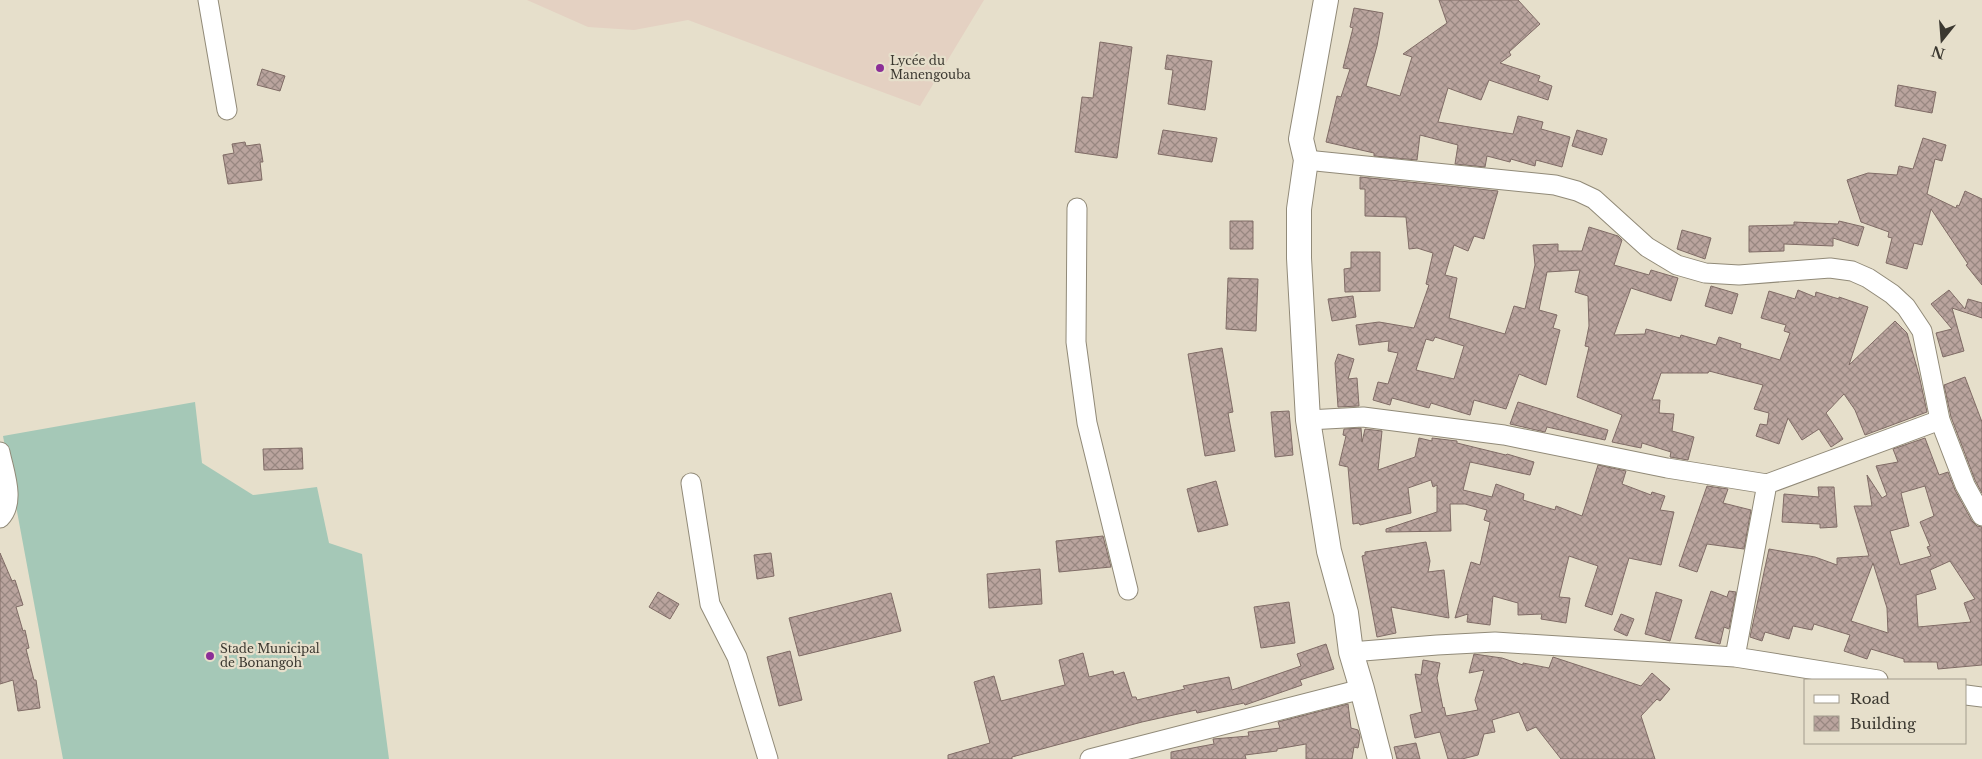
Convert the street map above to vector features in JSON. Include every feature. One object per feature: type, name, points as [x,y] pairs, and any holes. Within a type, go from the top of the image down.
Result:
[{"type":"street","points":[[208,0],[227,110]]},
{"type":"street","points":[[1326,0],[1301,139],[1306,160],[1300,209],[1299,258],[1308,420],[1329,551],[1346,613],[1351,652],[1380,759]]},
{"type":"street","points":[[1306,160],[1556,185],[1594,199],[1646,247],[1677,265],[1705,273],[1739,275],[1830,268],[1852,271],[1868,278],[1892,294],[1906,307],[1922,331],[1940,420],[1965,485],[1982,516]]},
{"type":"street","points":[[1076,208],[1076,342],[1085,414],[1102,490],[1128,590]]},
{"type":"street","points":[[1308,420],[1363,417],[1504,436],[1667,468],[1767,484],[1940,420]]},
{"type":"street","points":[[0,452],[8,495],[7,511],[0,518]]},
{"type":"street","points":[[691,483],[710,604],[736,657],[768,759]]},
{"type":"street","points":[[1735,657],[1767,484]]},
{"type":"street","points":[[1351,652],[1495,642],[1735,657],[1872,679]]},
{"type":"street","points":[[1090,759],[1362,689]]},
{"type":"street","points":[[1967,695],[1982,697]]},
{"type":"shaded area","name":"Lycée du Manengouba","points":[[527,0],[984,0],[920,106],[688,20],[634,30],[588,27]]},
{"type":"green space","name":"Stade Municipal de Bonangoh","points":[[195,402],[202,463],[253,495],[317,487],[329,543],[362,554],[389,759],[63,759],[3,436]]},
{"type":"building","points":[[1439,0],[1518,0],[1540,24],[1509,52],[1511,55],[1500,63],[1540,76],[1538,81],[1552,86],[1548,100],[1489,80],[1481,100],[1448,88],[1438,122],[1513,134],[1518,116],[1543,122],[1541,129],[1570,137],[1562,167],[1536,160],[1535,166],[1511,159],[1510,162],[1487,156],[1485,167],[1455,164],[1458,145],[1420,135],[1417,160],[1374,156],[1374,153],[1326,142],[1337,96],[1341,97],[1350,69],[1343,68],[1353,28],[1350,27],[1354,8],[1383,13],[1377,46],[1366,86],[1400,96],[1412,57],[1403,54],[1447,23]]},
{"type":"building","points":[[1100,42],[1132,47],[1117,158],[1075,152],[1082,97],[1093,98]]},
{"type":"building","points":[[1167,55],[1212,61],[1205,110],[1168,104],[1173,70],[1165,69]]},
{"type":"building","points":[[262,69],[285,76],[280,91],[257,85]]},
{"type":"building","points":[[1898,85],[1936,92],[1932,113],[1895,106]]},
{"type":"building","points":[[1163,130],[1217,138],[1212,162],[1158,154]]},
{"type":"building","points":[[1577,130],[1607,139],[1602,155],[1572,146]]},
{"type":"building","points":[[1923,138],[1946,145],[1942,161],[1935,159],[1927,194],[1956,208],[1957,205],[1959,206],[1965,191],[1982,199],[1982,285],[1966,265],[1968,264],[1931,209],[1922,245],[1914,243],[1907,269],[1886,263],[1892,238],[1888,237],[1889,232],[1861,222],[1847,180],[1868,173],[1897,175],[1899,166],[1913,169]]},
{"type":"building","points":[[245,142],[246,146],[260,144],[263,162],[260,162],[262,180],[228,184],[223,155],[234,153],[232,144]]},
{"type":"building","points":[[1360,177],[1498,191],[1484,239],[1474,236],[1468,251],[1454,245],[1445,275],[1457,278],[1449,318],[1505,334],[1514,306],[1525,309],[1535,265],[1533,245],[1558,244],[1558,251],[1582,251],[1589,227],[1618,236],[1622,240],[1614,265],[1649,275],[1651,270],[1678,278],[1671,301],[1631,288],[1614,335],[1645,334],[1646,329],[1680,338],[1681,335],[1716,345],[1719,337],[1741,344],[1740,348],[1780,360],[1790,333],[1784,331],[1786,325],[1761,318],[1769,291],[1795,299],[1798,290],[1815,297],[1816,292],[1839,299],[1839,297],[1868,307],[1849,365],[1895,321],[1907,333],[1927,412],[1865,435],[1855,410],[1844,394],[1826,413],[1843,439],[1831,447],[1819,429],[1802,440],[1788,418],[1779,444],[1756,436],[1760,424],[1767,425],[1769,413],[1754,409],[1763,385],[1709,371],[1708,373],[1661,373],[1652,400],[1660,400],[1659,413],[1674,414],[1672,431],[1694,437],[1688,460],[1670,457],[1671,452],[1642,443],[1641,448],[1612,442],[1622,415],[1577,397],[1589,347],[1585,346],[1589,326],[1588,296],[1575,292],[1580,270],[1547,272],[1539,310],[1557,315],[1553,328],[1560,330],[1546,385],[1519,374],[1506,409],[1474,400],[1470,415],[1431,403],[1429,408],[1392,398],[1390,405],[1373,400],[1378,382],[1388,384],[1398,353],[1388,351],[1389,341],[1359,345],[1356,325],[1379,322],[1414,328],[1429,285],[1426,284],[1433,253],[1417,248],[1409,249],[1406,217],[1365,216],[1365,189],[1360,189]],"holes":[[[1435,337],[1464,346],[1454,379],[1416,370],[1426,339],[1433,341]]]},
{"type":"building","points":[[1230,221],[1253,221],[1253,249],[1230,249]]},
{"type":"building","points":[[1839,221],[1864,227],[1858,246],[1833,238],[1833,246],[1784,244],[1784,251],[1749,252],[1749,226],[1794,225],[1794,222],[1838,224]]},
{"type":"building","points":[[1682,230],[1711,238],[1705,259],[1677,249]]},
{"type":"building","points":[[1351,252],[1380,252],[1380,291],[1345,292],[1344,269],[1351,268]]},
{"type":"building","points":[[1228,278],[1258,279],[1256,331],[1226,329]]},
{"type":"building","points":[[1711,286],[1738,294],[1732,314],[1705,306]]},
{"type":"building","points":[[1949,290],[1965,309],[1968,299],[1982,303],[1982,318],[1952,308],[1964,351],[1943,357],[1936,333],[1952,329],[1931,304]]},
{"type":"building","points":[[1353,296],[1356,317],[1332,321],[1328,299]]},
{"type":"building","points":[[1222,348],[1233,412],[1228,413],[1235,451],[1205,456],[1188,354]]},
{"type":"building","points":[[1338,354],[1354,359],[1348,379],[1357,378],[1359,406],[1338,407],[1335,363]]},
{"type":"building","points":[[1965,377],[1982,422],[1982,493],[1975,480],[1951,417],[1944,385]]},
{"type":"building","points":[[1518,402],[1608,430],[1605,440],[1547,427],[1545,432],[1510,424]]},
{"type":"building","points":[[1289,411],[1293,455],[1275,457],[1271,412]]},
{"type":"building","points":[[1361,428],[1362,442],[1365,429],[1382,431],[1378,470],[1415,457],[1419,438],[1432,441],[1432,438],[1457,441],[1457,443],[1534,462],[1530,475],[1470,462],[1463,490],[1492,497],[1496,484],[1524,494],[1523,500],[1555,510],[1556,506],[1582,516],[1598,465],[1626,471],[1622,484],[1651,495],[1652,492],[1665,496],[1660,510],[1674,512],[1661,565],[1629,558],[1612,615],[1585,606],[1598,566],[1569,556],[1559,597],[1570,598],[1566,623],[1541,619],[1542,614],[1518,615],[1518,603],[1493,596],[1490,625],[1467,622],[1468,614],[1455,618],[1471,562],[1480,565],[1490,522],[1484,520],[1487,510],[1465,504],[1450,504],[1451,531],[1386,532],[1386,529],[1437,512],[1437,485],[1433,487],[1431,480],[1408,488],[1411,513],[1360,525],[1359,523],[1353,524],[1348,467],[1339,465],[1346,436],[1343,435],[1344,429]]},
{"type":"building","points":[[1925,438],[1939,475],[1948,472],[1955,490],[1972,521],[1977,526],[1982,527],[1982,665],[1938,669],[1937,662],[1904,662],[1904,659],[1871,649],[1867,659],[1844,651],[1850,635],[1814,624],[1812,630],[1793,626],[1789,639],[1765,632],[1762,641],[1750,637],[1769,549],[1815,557],[1837,565],[1837,558],[1869,556],[1854,506],[1872,506],[1867,475],[1882,498],[1887,495],[1876,466],[1898,462],[1893,449]],"holes":[[[1925,486],[1934,516],[1920,522],[1930,546],[1927,547],[1931,556],[1900,565],[1890,531],[1909,526],[1901,493]],[[1950,561],[1975,599],[1964,603],[1971,622],[1918,627],[1916,595],[1936,589],[1930,570]],[[1873,563],[1887,608],[1888,633],[1851,621]]]},
{"type":"building","points":[[302,448],[303,469],[264,470],[263,449]]},
{"type":"building","points":[[1216,481],[1228,525],[1198,532],[1187,489]]},
{"type":"building","points":[[1707,486],[1728,489],[1723,503],[1751,510],[1744,549],[1707,544],[1697,572],[1679,566]]},
{"type":"building","points":[[1818,487],[1834,487],[1837,527],[1820,528],[1820,524],[1782,522],[1784,494],[1819,497]]},
{"type":"building","points":[[1103,536],[1111,567],[1059,572],[1056,541]]},
{"type":"building","points":[[1426,542],[1430,561],[1428,572],[1444,570],[1449,618],[1391,607],[1396,633],[1377,637],[1362,556],[1365,555],[1365,552]]},
{"type":"building","points":[[0,553],[12,581],[15,580],[23,605],[16,607],[23,631],[25,630],[29,648],[26,649],[34,680],[36,680],[40,708],[18,711],[13,680],[0,684]]},
{"type":"building","points":[[771,553],[774,576],[757,579],[754,555]]},
{"type":"building","points":[[1040,569],[1042,604],[989,608],[987,574]]},
{"type":"building","points":[[1711,591],[1727,597],[1729,591],[1736,592],[1729,629],[1724,627],[1720,644],[1695,638]]},
{"type":"building","points":[[658,592],[679,604],[670,619],[649,607]]},
{"type":"building","points":[[1656,592],[1682,600],[1670,641],[1645,634]]},
{"type":"building","points":[[891,593],[901,631],[799,656],[789,618]]},
{"type":"building","points":[[1289,602],[1295,643],[1261,648],[1254,607]]},
{"type":"building","points":[[1621,614],[1634,619],[1627,636],[1614,630]]},
{"type":"building","points":[[1326,644],[1334,669],[1300,680],[1302,685],[1245,705],[1244,703],[1197,713],[1196,710],[1142,722],[1012,757],[1012,759],[948,759],[948,755],[990,743],[974,682],[994,676],[1001,701],[1065,685],[1059,660],[1083,653],[1089,677],[1113,671],[1114,675],[1124,672],[1132,697],[1136,697],[1137,700],[1185,689],[1183,686],[1229,677],[1232,690],[1301,666],[1297,654]]},
{"type":"building","points":[[790,651],[802,700],[779,706],[767,657]]},
{"type":"building","points":[[1474,654],[1502,658],[1523,665],[1523,663],[1549,668],[1553,657],[1641,686],[1652,673],[1670,689],[1660,701],[1657,699],[1641,716],[1655,759],[1561,759],[1536,727],[1527,731],[1519,712],[1492,720],[1495,732],[1484,734],[1478,755],[1462,759],[1448,759],[1440,732],[1415,738],[1410,715],[1422,712],[1415,674],[1421,675],[1423,660],[1440,663],[1437,678],[1446,716],[1478,710],[1475,700],[1484,670],[1469,673]]},
{"type":"building","points":[[1348,704],[1351,728],[1358,730],[1360,737],[1358,748],[1354,747],[1352,759],[1306,759],[1306,744],[1277,749],[1277,751],[1245,755],[1246,759],[1171,759],[1171,752],[1214,744],[1213,739],[1249,736],[1248,732],[1280,728],[1278,722]]},
{"type":"building","points":[[1416,743],[1420,759],[1397,759],[1394,747]]},
{"type":"place","name":"Lycée du Manengouba","points":[[880,68]]},
{"type":"place","name":"Stade Municipal de Bonangoh","points":[[210,656]]}]
